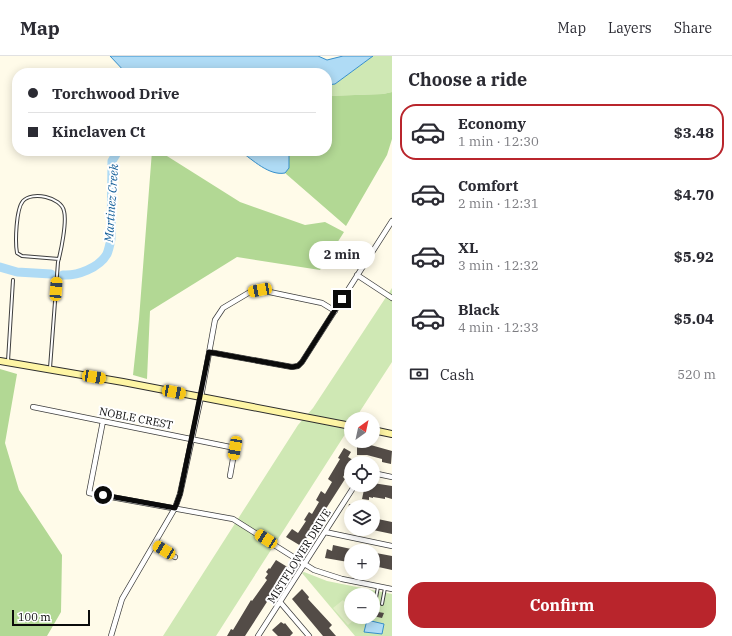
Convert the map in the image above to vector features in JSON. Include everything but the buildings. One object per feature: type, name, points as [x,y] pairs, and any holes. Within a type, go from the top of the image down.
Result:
[{"type":"street","points":[[209,352],[292,367],[298,366],[392,222]]},
{"type":"street","points":[[357,275],[392,298]]},
{"type":"street","points":[[111,636],[122,599],[175,508],[180,494],[201,397],[215,320],[223,308],[250,292],[260,290],[322,303],[335,311]]},
{"type":"street","points":[[0,361],[50,369],[344,425]]},
{"type":"street","name":"NOBLE CREST","points":[[33,407],[235,448],[230,476]]},
{"type":"street","points":[[103,421],[89,492],[233,519],[304,564],[325,574],[342,580],[392,589]]},
{"type":"street","points":[[380,431],[392,434]]},
{"type":"street","points":[[380,474],[392,477]]},
{"type":"street","name":"MISTFLOWER DRIVE","points":[[258,636],[350,492]]},
{"type":"street","points":[[325,532],[392,546]]},
{"type":"street","points":[[154,544],[175,557]]},
{"type":"street","points":[[280,602],[309,636]]},
{"type":"lane","points":[[50,369],[59,259],[65,217],[64,210],[58,202],[52,199],[38,197],[27,198],[20,205],[18,216],[17,252],[22,256],[59,259]]},
{"type":"lane","points":[[8,362],[13,280]]},
{"type":"lane","points":[[382,604],[385,588]]},
{"type":"green space","points":[[373,56],[392,56],[392,92],[383,94],[332,96],[332,84],[335,84]]},
{"type":"green space","points":[[392,92],[392,139],[387,155],[346,226],[285,173],[287,156],[332,156],[332,96],[383,94]]},
{"type":"green space","points":[[152,156],[167,156],[240,202],[305,225],[325,222],[344,232],[320,270],[237,257],[150,311],[147,379],[133,375],[139,319]]},
{"type":"green space","points":[[392,288],[392,362],[360,412],[344,412],[344,436],[216,636],[163,636],[298,425],[313,408]]},
{"type":"green space","points":[[0,369],[17,374],[5,443],[19,490],[62,555],[61,612],[47,636],[0,636]]},
{"type":"green space","points":[[304,572],[327,581],[362,588],[344,588],[344,623],[302,573]]},
{"type":"green space","points":[[380,592],[392,594],[392,636],[355,636],[345,624],[380,624]]},
{"type":"green space","points":[[343,600],[344,620],[333,608]]},
{"type":"water","points":[[110,56],[318,56],[327,60],[343,56],[373,56],[335,84],[332,84],[332,68],[121,68]]},
{"type":"water","points":[[247,156],[289,156],[289,168],[285,173],[273,172]]},
{"type":"water","points":[[366,624],[384,624],[382,634],[364,632]]},
{"type":"waterway","name":"Martinez Creek","points":[[63,275],[75,274],[87,270],[99,263],[107,254],[111,239],[112,161],[115,156]]},
{"type":"waterway","name":"Martinez Creek","points":[[0,267],[17,272],[51,274]]},
{"type":"route","points":[[103,495],[175,508],[180,494],[209,352],[292,367],[298,366],[342,299]]}]
